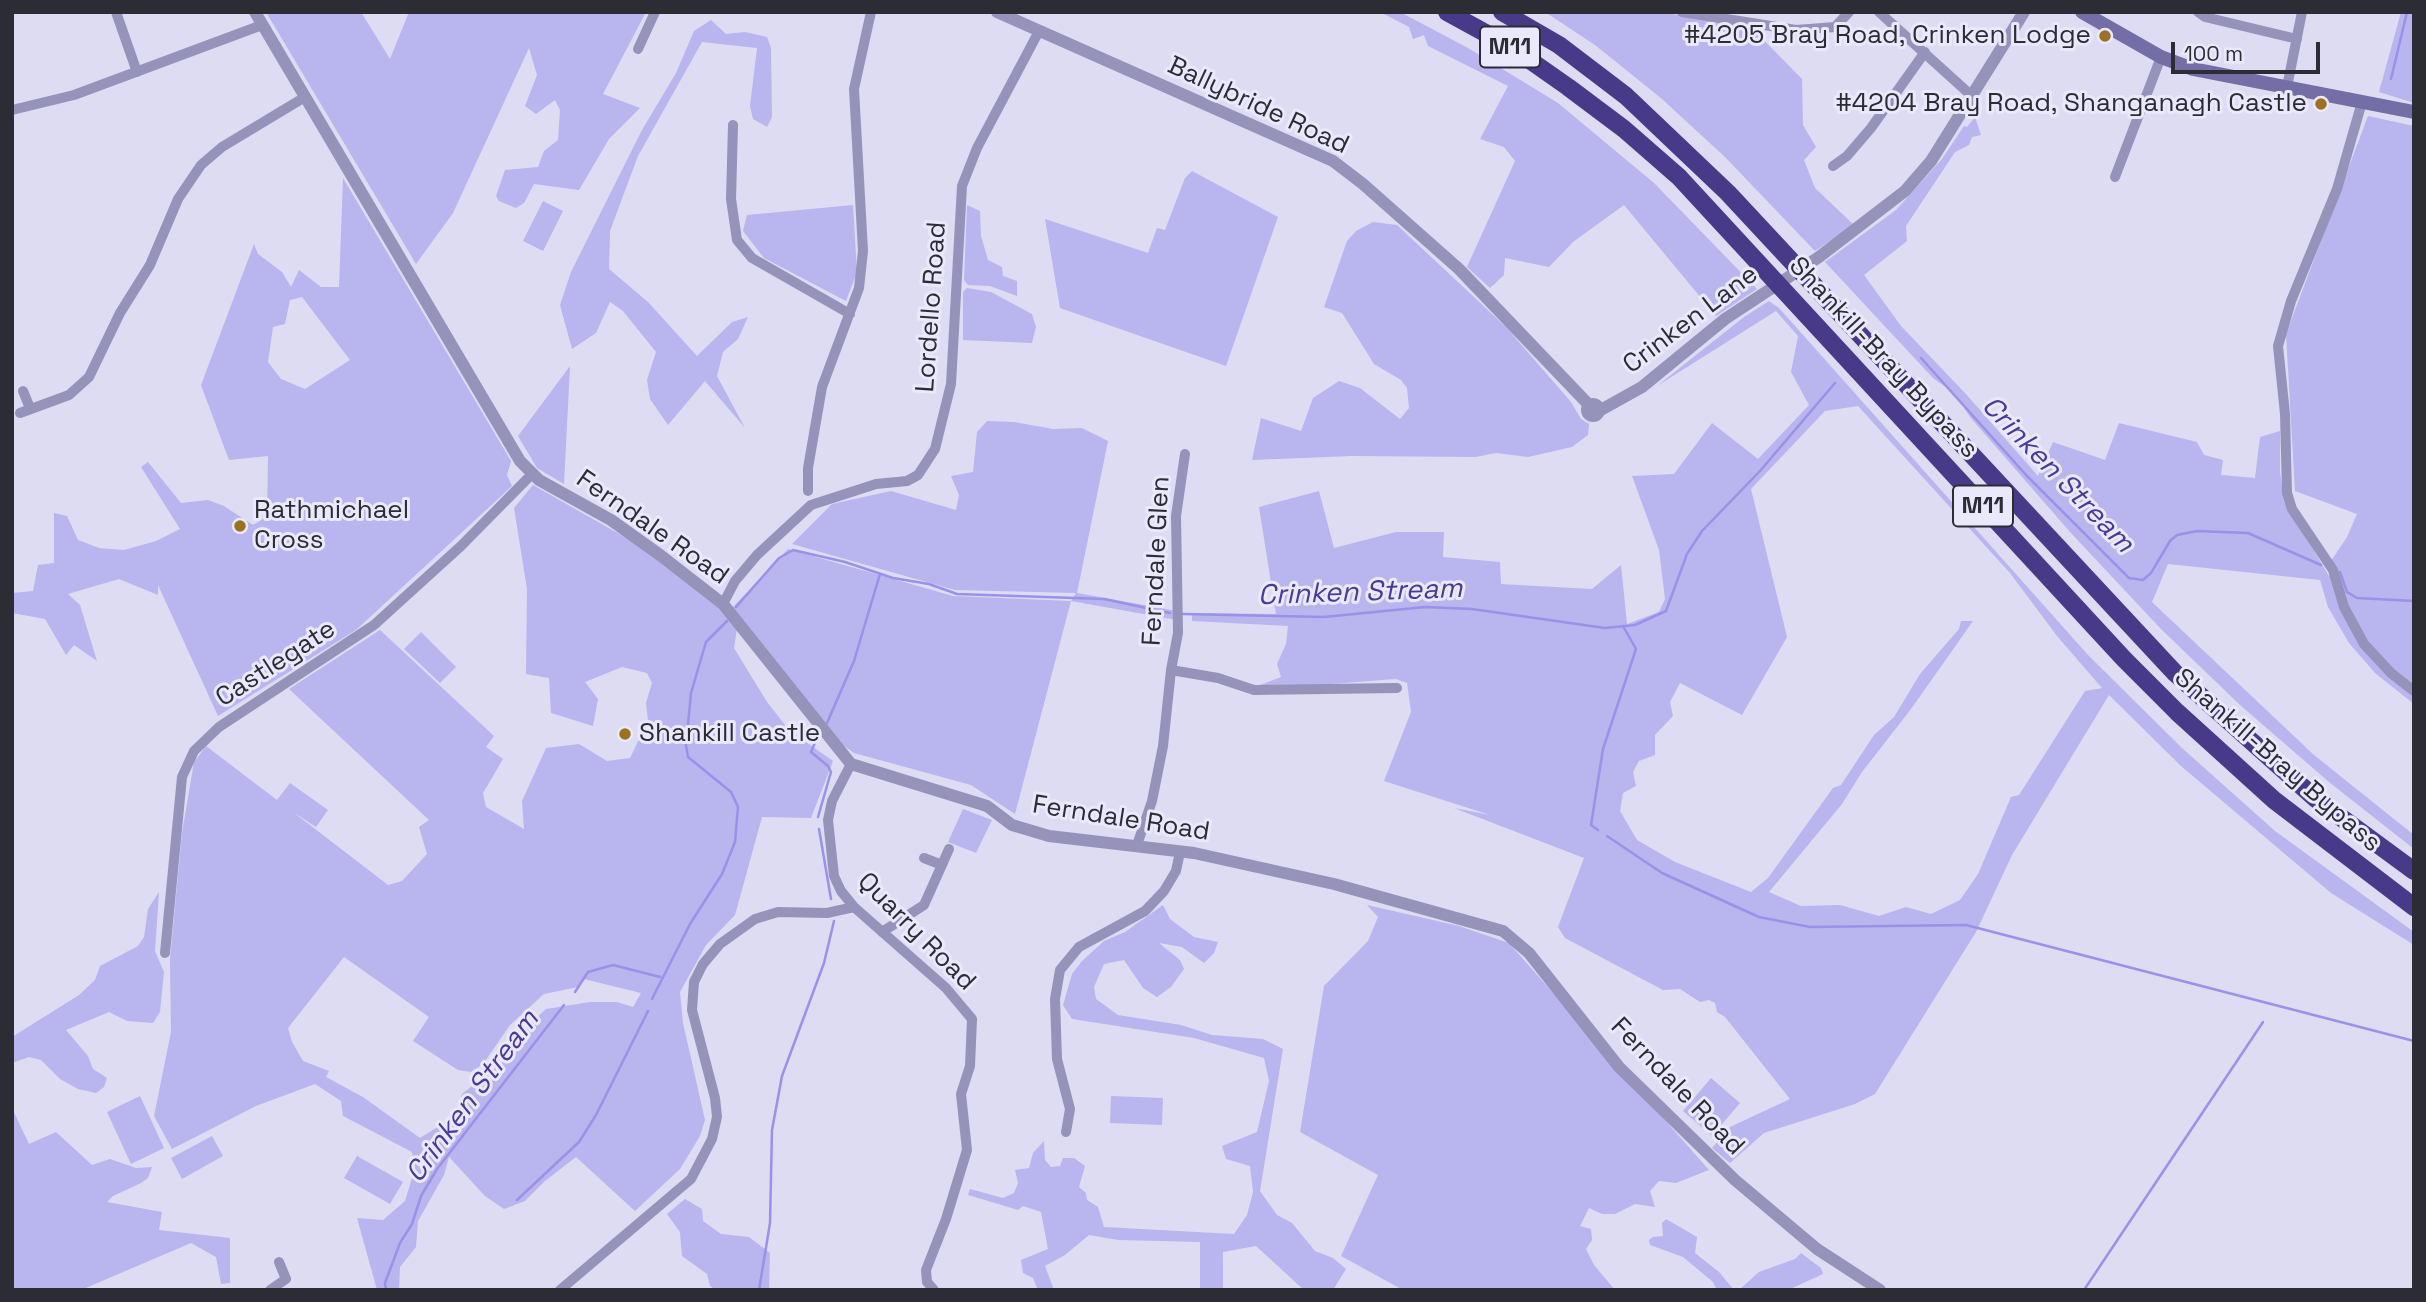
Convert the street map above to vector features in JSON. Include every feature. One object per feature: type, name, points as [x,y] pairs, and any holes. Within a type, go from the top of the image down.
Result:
[{"type":"highway","name":"Shankill-Bray Bypass","points":[[1447,12],[1511,47],[1589,102],[1679,177],[2176,712],[2274,800],[2414,907]]},
{"type":"highway","name":"Shankill-Bray Bypass","points":[[1502,12],[1559,46],[1626,96],[1710,175],[2175,673],[2316,799],[2414,871]]},
{"type":"main road","points":[[2082,12],[2161,57],[2193,69],[2414,112]]},
{"type":"street","points":[[116,12],[137,72]]},
{"type":"street","name":"Ferndale Road","points":[[255,12],[504,435],[532,474],[611,520],[723,604],[850,764],[986,806],[1012,825],[1049,836],[1180,852],[1334,884],[1503,931],[1529,953],[1619,1067],[1735,1180],[1810,1243],[1880,1290]]},
{"type":"street","points":[[638,50],[655,12]]},
{"type":"street","points":[[808,491],[808,468],[822,387],[859,288],[863,251],[855,89],[872,12]]},
{"type":"street","name":"Ballybride Road","points":[[996,12],[1038,33],[1333,161],[1459,269],[1594,408]]},
{"type":"street","points":[[1682,12],[1796,30],[1835,27],[1849,12]]},
{"type":"street","points":[[1880,12],[1973,97]]},
{"type":"street","name":"Crinken Lane","points":[[1594,408],[1642,387],[1761,293],[1819,257],[1905,191],[1931,161],[2024,12]]},
{"type":"street","points":[[2198,12],[2205,17],[2297,39]]},
{"type":"street","points":[[2287,87],[2302,12]]},
{"type":"street","points":[[12,110],[74,95],[262,25]]},
{"type":"street","name":"Lordello Road","points":[[723,604],[735,581],[757,555],[811,505],[876,484],[907,481],[918,475],[935,449],[951,384],[962,186],[977,148],[1038,33]]},
{"type":"street","points":[[1833,166],[1846,156],[1871,128],[1925,52]]},
{"type":"street","points":[[2115,177],[2161,57]]},
{"type":"street","points":[[20,413],[69,395],[89,377],[120,313],[150,265],[178,199],[201,165],[222,147],[305,97]]},
{"type":"street","points":[[2362,103],[2337,189],[2291,300],[2278,346],[2285,414],[2287,493],[2292,509],[2333,570],[2344,607],[2364,644],[2390,673],[2414,691]]},
{"type":"street","points":[[733,125],[731,199],[737,240],[752,258],[850,314]]},
{"type":"street","points":[[23,391],[30,408]]},
{"type":"street","name":"Ferndale Glen","points":[[1137,845],[1152,801],[1163,746],[1178,633],[1175,516],[1185,454]]},
{"type":"street","name":"Castlegate","points":[[165,953],[182,777],[194,751],[219,727],[374,625],[476,531],[532,474]]},
{"type":"street","name":"Ferndale Glen","points":[[1171,670],[1218,678],[1254,690],[1398,688]]},
{"type":"street","name":"Quarry Road","points":[[850,764],[832,801],[828,836],[834,876],[854,907],[946,988],[972,1019],[970,1066],[961,1094],[967,1150],[946,1219],[926,1270],[926,1282],[934,1290]]},
{"type":"street","points":[[882,932],[924,905],[949,849]]},
{"type":"street","points":[[1066,1132],[1070,1109],[1057,1059],[1055,999],[1060,970],[1079,947],[1145,911],[1164,891],[1175,871],[1180,852]]},
{"type":"street","points":[[924,858],[942,865]]},
{"type":"street","points":[[560,1290],[691,1179],[712,1139],[717,1117],[715,1098],[692,1010],[695,982],[703,964],[720,944],[755,919],[778,912],[827,913],[854,907]]},
{"type":"street","points":[[270,1290],[286,1279],[279,1262]]},
{"type":"shaded area","points":[[266,12],[361,12],[390,59],[409,12],[646,12],[603,94],[640,108],[609,139],[579,190],[534,184],[524,203],[516,208],[499,201],[496,196],[505,170],[538,167],[544,151],[558,140],[560,110],[555,100],[536,114],[525,106],[537,75],[529,48],[453,213],[416,264]]},
{"type":"shaded area","points":[[1380,12],[1400,12],[1468,48],[1558,103],[1654,183],[1757,289],[1716,316],[1624,205],[1573,242],[1549,267],[1505,258],[1504,275],[1490,288],[1467,267],[1515,161],[1504,147],[1480,139],[1508,86],[1428,46],[1424,35],[1413,39],[1409,27]]},
{"type":"shaded area","points":[[1545,12],[1658,12],[1749,25],[1802,79],[1803,125],[1816,147],[1804,160],[1815,188],[1854,225],[1815,251],[1725,157],[1662,99],[1595,45]]},
{"type":"shaded area","points":[[2401,12],[2414,12],[2414,103],[2379,92]]},
{"type":"shaded area","points":[[711,20],[726,34],[745,32],[767,37],[771,48],[772,117],[767,127],[753,119],[750,106],[757,48],[702,42],[638,156],[610,231],[609,269],[648,302],[697,356],[732,322],[748,317],[738,339],[723,352],[717,376],[745,428],[705,381],[668,425],[650,399],[647,380],[656,352],[623,311],[610,302],[596,333],[572,349],[560,305],[571,272],[642,130],[676,73],[694,31]]},
{"type":"shaded area","points":[[2368,116],[2414,126],[2414,704],[2375,673],[2349,643],[2328,607],[2320,580],[2168,564],[2152,602],[2314,755],[2414,835],[2414,849],[2329,782],[2240,705],[2161,629],[2070,532],[1970,417],[1955,394],[1933,378],[1825,262],[1896,210],[1942,159],[1964,126],[1967,127],[1975,117],[1981,135],[1972,137],[1969,145],[1955,152],[1906,226],[1907,241],[1864,275],[1901,326],[2038,476],[2053,442],[2105,460],[2119,423],[2197,442],[2204,455],[2223,460],[2221,475],[2255,478],[2260,437],[2280,431],[2280,472],[2284,501],[2329,576],[2337,578],[2331,561],[2347,537],[2357,514],[2295,491],[2286,334]]},
{"type":"shaded area","points":[[1192,171],[1278,217],[1226,366],[1060,308],[1045,219],[1148,253],[1157,228],[1165,230],[1185,178]]},
{"type":"shaded area","points":[[343,178],[511,461],[507,475],[512,486],[356,630],[218,716],[158,585],[158,595],[119,579],[68,594],[80,605],[97,661],[74,645],[66,655],[45,619],[12,613],[12,593],[33,591],[38,565],[54,563],[54,513],[67,516],[78,540],[99,548],[124,550],[156,541],[180,529],[141,467],[148,462],[181,503],[208,500],[224,506],[253,525],[267,516],[268,456],[229,460],[201,385],[254,244],[258,254],[282,272],[291,287],[299,270],[321,287],[339,287]],"holes":[[[302,297],[350,360],[305,389],[281,379],[268,362],[273,327],[285,324],[290,300]]]},
{"type":"shaded area","points":[[543,201],[563,211],[543,251],[523,241]]},
{"type":"shaded area","points":[[853,205],[857,272],[846,301],[764,258],[743,231],[747,215]]},
{"type":"shaded area","points":[[967,205],[980,211],[981,236],[988,260],[1002,267],[1003,276],[1017,281],[1017,296],[990,286],[968,285],[964,280]]},
{"type":"shaded area","points":[[1373,222],[1397,225],[1506,327],[1571,402],[1581,419],[1589,424],[1588,435],[1572,447],[1528,457],[1496,453],[1475,457],[1352,456],[1252,460],[1261,418],[1301,431],[1313,398],[1339,381],[1360,388],[1400,419],[1409,408],[1407,388],[1401,380],[1374,364],[1342,313],[1324,307],[1347,241],[1356,231]]},
{"type":"shaded area","points":[[967,288],[991,292],[1032,314],[1036,327],[1032,343],[963,340],[963,292]]},
{"type":"shaded area","points":[[1769,301],[1779,308],[2088,655],[2182,748],[2275,831],[2414,932],[2414,945],[2331,893],[2181,766],[2109,695],[2012,855],[1976,932],[1875,1094],[1855,1104],[1764,1133],[1730,1163],[1712,1148],[1730,1127],[1790,1099],[1725,1017],[1717,1012],[1715,1003],[1709,1000],[1700,1002],[1680,989],[1663,990],[1565,938],[1558,927],[1584,858],[1454,808],[1490,815],[1384,781],[1411,712],[1407,683],[1396,679],[1278,688],[1258,686],[1281,677],[1277,664],[1286,644],[1288,626],[1192,621],[1192,613],[1276,614],[1259,507],[1319,491],[1334,548],[1396,532],[1444,532],[1443,557],[1500,562],[1501,584],[1592,589],[1621,565],[1627,624],[1659,612],[1665,599],[1659,550],[1632,476],[1674,474],[1712,423],[1758,459],[1809,405],[1791,372],[1798,336],[1776,311],[1657,386],[1744,317]],"holes":[[[1858,406],[2010,573],[2057,636],[2102,688],[2085,691],[2019,795],[2011,797],[1978,874],[1960,900],[1931,914],[1906,907],[1879,916],[1840,905],[1801,906],[1769,892],[1842,804],[1862,772],[1911,709],[1973,621],[1961,621],[1959,629],[1920,674],[1894,717],[1874,735],[1841,785],[1833,788],[1768,878],[1751,892],[1675,862],[1637,840],[1620,811],[1623,793],[1636,786],[1633,772],[1639,761],[1655,755],[1655,735],[1673,716],[1670,702],[1680,683],[1742,715],[1787,637],[1751,489],[1825,411]]]},
{"type":"shaded area","points":[[570,366],[564,484],[537,468],[518,436]]},
{"type":"shaded area","points":[[987,421],[1014,422],[1053,429],[1082,428],[1108,441],[1077,593],[1177,611],[1177,620],[1071,601],[1076,593],[955,590],[792,544],[832,504],[891,491],[956,510],[959,495],[951,476],[973,472],[977,432]]},
{"type":"shaded area","points":[[533,485],[644,548],[716,605],[737,628],[734,648],[767,702],[789,730],[833,761],[811,818],[762,817],[735,915],[706,945],[680,992],[683,1023],[705,1120],[700,1136],[680,1169],[635,1211],[576,1157],[525,1201],[504,1209],[485,1196],[449,1157],[444,1175],[418,1221],[416,1247],[400,1267],[399,1290],[377,1290],[357,1218],[383,1220],[405,1201],[415,1168],[412,1152],[343,1116],[341,1101],[315,1084],[256,1106],[172,1149],[154,1116],[171,1032],[170,959],[182,833],[194,762],[206,746],[277,800],[290,783],[328,810],[316,827],[293,812],[388,885],[402,881],[427,854],[419,827],[429,820],[289,689],[380,630],[494,736],[486,747],[503,759],[483,793],[486,807],[524,829],[522,801],[546,748],[579,744],[607,761],[630,758],[648,721],[646,703],[652,683],[647,673],[622,667],[585,682],[598,699],[593,726],[551,713],[549,678],[526,674],[527,589],[514,508]],"holes":[[[344,957],[429,1017],[413,1041],[458,1070],[471,1072],[483,1064],[510,1025],[544,994],[578,987],[584,979],[641,993],[633,1007],[617,1002],[590,1002],[546,1009],[529,1025],[508,1058],[462,1094],[457,1115],[420,1138],[363,1097],[326,1077],[329,1071],[303,1061],[292,1042],[288,1028]]]},
{"type":"shaded area","points":[[788,549],[953,596],[1071,601],[1015,814],[971,785],[854,753],[833,738],[732,608]]},
{"type":"shaded area","points":[[421,632],[456,667],[440,683],[404,649]]},
{"type":"shaded area","points":[[963,809],[992,820],[976,853],[948,842]]},
{"type":"shaded area","points":[[159,892],[155,951],[164,972],[160,1012],[153,1023],[127,1021],[109,1012],[66,1030],[88,1056],[93,1069],[107,1078],[104,1087],[96,1093],[78,1089],[60,1079],[41,1060],[29,1057],[12,1063],[12,1037],[79,995],[95,980],[100,966],[138,946],[144,937],[148,909]]},
{"type":"shaded area","points":[[1163,905],[1170,919],[1194,937],[1218,942],[1214,953],[1204,963],[1182,947],[1159,943],[1180,960],[1184,969],[1171,987],[1157,997],[1143,988],[1124,960],[1104,964],[1094,987],[1096,999],[1118,1015],[1181,1025],[1212,1035],[1263,1039],[1283,1049],[1260,1191],[1277,1215],[1292,1223],[1315,1251],[1333,1258],[1346,1269],[1333,1290],[1304,1290],[1256,1246],[1223,1252],[1223,1290],[1200,1290],[1200,1242],[1118,1240],[1089,1235],[1065,1255],[1045,1266],[1054,1290],[1038,1290],[1033,1278],[1023,1273],[1021,1260],[1048,1249],[1041,1212],[1023,1206],[1018,1210],[968,1195],[970,1189],[1003,1198],[1014,1193],[1018,1183],[1015,1170],[1029,1168],[1033,1153],[1044,1141],[1045,1160],[1051,1167],[1060,1166],[1063,1158],[1074,1158],[1085,1166],[1079,1187],[1086,1193],[1087,1200],[1098,1207],[1104,1227],[1234,1234],[1247,1215],[1253,1192],[1250,1166],[1226,1159],[1222,1146],[1257,1132],[1269,1081],[1264,1058],[1194,1038],[1072,1019],[1063,1005],[1072,974],[1082,961],[1104,941],[1125,932]]},
{"type":"shaded area","points":[[1367,905],[1459,926],[1509,943],[1709,1170],[1676,1183],[1659,1181],[1650,1191],[1655,1207],[1635,1204],[1615,1214],[1602,1214],[1589,1208],[1580,1226],[1591,1229],[1592,1240],[1586,1249],[1594,1265],[1615,1290],[1403,1290],[1341,1256],[1378,1175],[1300,1132],[1324,986],[1368,941],[1378,917]]},
{"type":"shaded area","points":[[1711,1078],[1740,1103],[1712,1136],[1683,1111]]},
{"type":"shaded area","points":[[140,1096],[164,1148],[131,1164],[107,1112]]},
{"type":"shaded area","points":[[1111,1096],[1163,1098],[1162,1125],[1110,1123]]},
{"type":"shaded area","points":[[12,1108],[29,1144],[56,1132],[92,1165],[110,1159],[136,1168],[152,1167],[148,1178],[113,1196],[107,1202],[162,1212],[159,1230],[230,1238],[230,1283],[221,1284],[216,1257],[191,1243],[81,1290],[12,1290]]},
{"type":"shaded area","points":[[212,1136],[223,1156],[182,1179],[171,1158]]},
{"type":"shaded area","points":[[357,1156],[403,1182],[390,1204],[344,1178]]},
{"type":"shaded area","points":[[685,1199],[702,1209],[703,1221],[721,1234],[749,1237],[770,1253],[769,1290],[716,1290],[710,1286],[707,1274],[682,1256],[680,1232],[667,1214]]},
{"type":"shaded area","points":[[1666,1219],[1697,1237],[1695,1253],[1719,1272],[1734,1290],[1717,1290],[1713,1282],[1683,1257],[1650,1245],[1649,1240],[1653,1237],[1663,1236],[1662,1223]]},
{"type":"shaded area","points":[[1801,1253],[1821,1268],[1823,1274],[1788,1290],[1739,1290],[1759,1272],[1795,1259]]},
{"type":"waterway","points":[[2391,79],[2407,12]]},
{"type":"waterway","name":"Crinken Stream","points":[[1921,358],[2027,476],[2129,578],[2143,580],[2151,573],[2170,541],[2177,535],[2197,531],[2248,533],[2321,565]]},
{"type":"waterway","name":"Crinken Stream","points":[[1183,614],[1324,617],[1425,607],[1472,609],[1605,628],[1635,625],[1666,611],[1687,554],[1702,531],[1760,471],[1835,383]]},
{"type":"waterway","name":"Crinken Stream","points":[[736,607],[779,558],[793,550],[845,562],[893,578],[929,584],[957,594],[1104,599],[1170,613]]},
{"type":"waterway","name":"Crinken Stream","points":[[2340,572],[2347,592],[2357,598],[2414,601]]},
{"type":"waterway","points":[[827,723],[854,661],[880,574]]},
{"type":"waterway","name":"Crinken Stream","points":[[652,999],[690,924],[722,874],[735,842],[738,807],[731,792],[688,757],[686,745],[691,693],[706,642],[727,621]]},
{"type":"waterway","points":[[1598,830],[1591,825],[1603,749],[1636,649],[1623,626]]},
{"type":"waterway","points":[[817,738],[811,752],[828,766],[831,772],[818,817]]},
{"type":"waterway","points":[[819,829],[831,899]]},
{"type":"waterway","points":[[1607,836],[1662,873],[1759,917],[1810,927],[1966,925],[2414,1041]]},
{"type":"waterway","points":[[759,1290],[770,1223],[772,1130],[782,1076],[824,963],[834,921]]},
{"type":"waterway","name":"Crinken Stream","points":[[575,992],[588,972],[613,965],[660,977]]},
{"type":"waterway","name":"Crinken Stream","points":[[386,1290],[385,1283],[400,1243],[412,1224],[421,1196],[437,1169],[564,1005]]},
{"type":"waterway","points":[[517,1200],[579,1142],[596,1115],[648,1011]]},
{"type":"waterway","points":[[2084,1290],[2263,1022]]},
{"type":"place","name":"#4205 Bray Road, Crinken Lodge","points":[[2105,36]]},
{"type":"place","name":"#4204 Bray Road, Shanganagh Castle","points":[[2321,104]]},
{"type":"place","name":"Rathmichael Cross","points":[[240,526]]},
{"type":"place","name":"Shankill Castle","points":[[625,734]]}]
